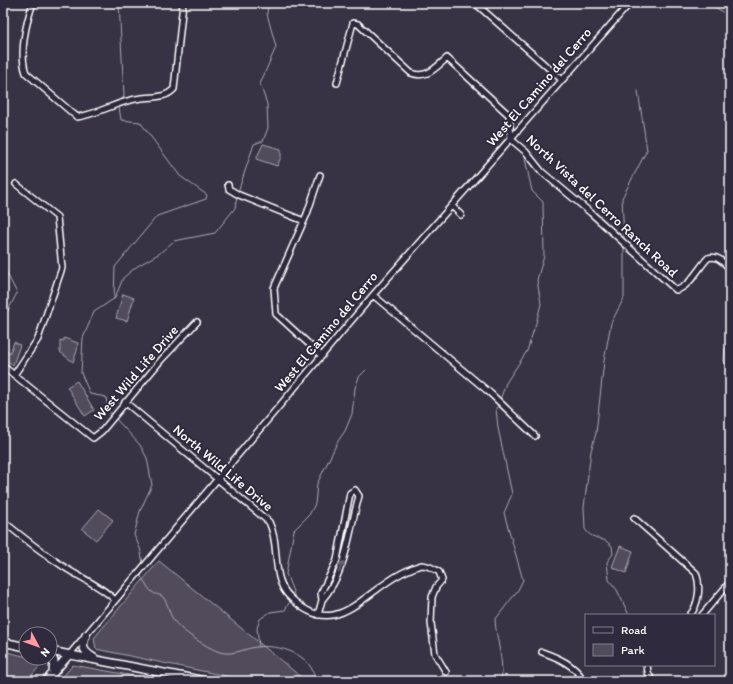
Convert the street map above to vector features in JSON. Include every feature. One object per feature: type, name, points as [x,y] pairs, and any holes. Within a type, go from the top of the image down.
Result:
[{"type":"main road","points":[[86,635],[83,648],[86,653],[97,660]]},
{"type":"main road","points":[[3,642],[18,645]]},
{"type":"main road","points":[[58,654],[205,681]]},
{"type":"main road","name":"West El Camino del Cerro","points":[[46,681],[69,655]]},
{"type":"main road","points":[[52,674],[53,666]]},
{"type":"street","points":[[33,3],[29,15],[23,64],[30,78],[77,117],[88,116],[125,101],[162,96],[171,93],[174,89],[183,3]]},
{"type":"street","points":[[475,3],[562,80]]},
{"type":"street","name":"West El Camino del Cerro","points":[[69,655],[373,295],[630,3]]},
{"type":"street","points":[[337,83],[344,62],[352,24],[356,23],[411,73],[422,76],[429,74],[447,58],[509,115],[511,138]]},
{"type":"street","name":"North Vista del Cerro Ranch Road","points":[[511,138],[526,152],[542,172],[591,213],[676,290],[680,290],[708,258],[713,256],[718,258],[730,268]]},
{"type":"street","points":[[320,175],[304,221],[274,288],[274,304],[276,314],[322,356]]},
{"type":"street","points":[[3,366],[14,375],[38,339],[62,268],[57,217],[16,184]]},
{"type":"street","points":[[228,185],[229,189],[239,195],[304,221]]},
{"type":"street","points":[[452,206],[461,215]]},
{"type":"street","points":[[373,295],[505,406],[535,436]]},
{"type":"street","name":"West Wild Life Drive","points":[[14,375],[93,438],[102,432],[162,358],[197,322]]},
{"type":"street","name":"North Wild Life Drive","points":[[125,402],[269,522],[275,538],[280,584],[295,602],[310,613],[329,617],[347,612],[392,579],[422,565],[439,572],[445,578],[433,592],[430,602],[431,623],[435,654],[446,672]]},
{"type":"street","points":[[318,615],[322,600],[321,593],[337,560],[350,493],[355,490],[359,496],[344,561],[328,594],[322,600]]},
{"type":"street","points":[[634,518],[696,572],[698,585],[697,601],[690,614]]},
{"type":"street","points":[[3,521],[64,567],[87,582],[99,586],[115,600]]},
{"type":"street","points":[[703,614],[730,582]]},
{"type":"street","points":[[542,652],[566,663],[576,670],[584,681]]},
{"type":"street","points":[[647,666],[652,681]]},
{"type":"green space","points":[[263,144],[281,149],[281,157],[277,166],[256,159]]},
{"type":"green space","points":[[123,294],[134,298],[127,321],[116,318]]},
{"type":"green space","points":[[64,338],[78,343],[73,362],[60,352],[60,340],[64,341]]},
{"type":"green space","points":[[14,342],[20,345],[13,365],[3,358],[3,347],[10,353]]},
{"type":"green space","points":[[77,381],[94,410],[85,416],[67,387]]},
{"type":"green space","points":[[99,509],[113,520],[96,540],[82,529]]},
{"type":"green space","points":[[620,546],[633,551],[626,573],[612,567]]},
{"type":"green space","points":[[159,561],[306,681],[250,681],[96,649],[94,638]]},
{"type":"green space","points":[[3,651],[18,655],[18,666],[40,666],[27,681],[3,681]]},
{"type":"green space","points":[[73,665],[163,681],[59,681]]},
{"type":"waterway","points":[[119,3],[124,95],[122,100]]},
{"type":"waterway","points":[[238,192],[254,144],[263,141],[268,128],[267,104],[260,84],[276,47],[267,14],[268,3]]},
{"type":"waterway","points":[[709,3],[730,17]]},
{"type":"waterway","points":[[624,239],[622,198],[647,150],[638,91]]},
{"type":"waterway","points":[[114,299],[115,267],[157,216],[206,199],[207,195],[180,176],[140,122],[121,120],[119,107]]},
{"type":"waterway","points":[[525,159],[532,191],[543,202],[544,256],[537,280],[541,304],[535,327]]},
{"type":"waterway","points":[[113,416],[108,410],[106,397],[90,394],[81,373],[83,338],[94,312],[115,298],[123,278],[136,267],[160,253],[174,241],[215,233],[235,208],[237,197]]},
{"type":"waterway","points":[[624,246],[624,298],[611,323],[604,361],[596,433],[591,451],[584,507],[585,529],[592,536],[606,541],[612,546],[613,554],[607,562],[609,580],[617,590],[629,614]]},
{"type":"waterway","points":[[3,266],[17,293],[3,320]]},
{"type":"waterway","points":[[500,400],[506,383],[527,351],[534,329]]},
{"type":"waterway","points":[[725,348],[724,361],[730,372]]},
{"type":"waterway","points":[[294,594],[286,574],[294,530],[309,515],[315,504],[317,484],[338,441],[345,431],[352,414],[355,388],[359,377],[366,370]]},
{"type":"waterway","points":[[499,403],[496,409],[498,428],[512,494],[504,513],[523,580],[518,590],[495,620],[502,667],[501,681]]},
{"type":"waterway","points":[[115,418],[140,445],[147,458],[152,485],[140,511],[134,535],[140,548],[143,563]]},
{"type":"waterway","points":[[142,572],[141,577],[151,591],[163,597],[171,616],[176,623],[186,633],[199,642],[222,653],[232,653],[265,646],[285,649],[294,653],[309,664],[315,681]]},
{"type":"waterway","points":[[259,647],[257,628],[260,619],[270,612],[285,610],[289,603]]},
{"type":"waterway","points":[[642,666],[644,677],[647,681]]}]
